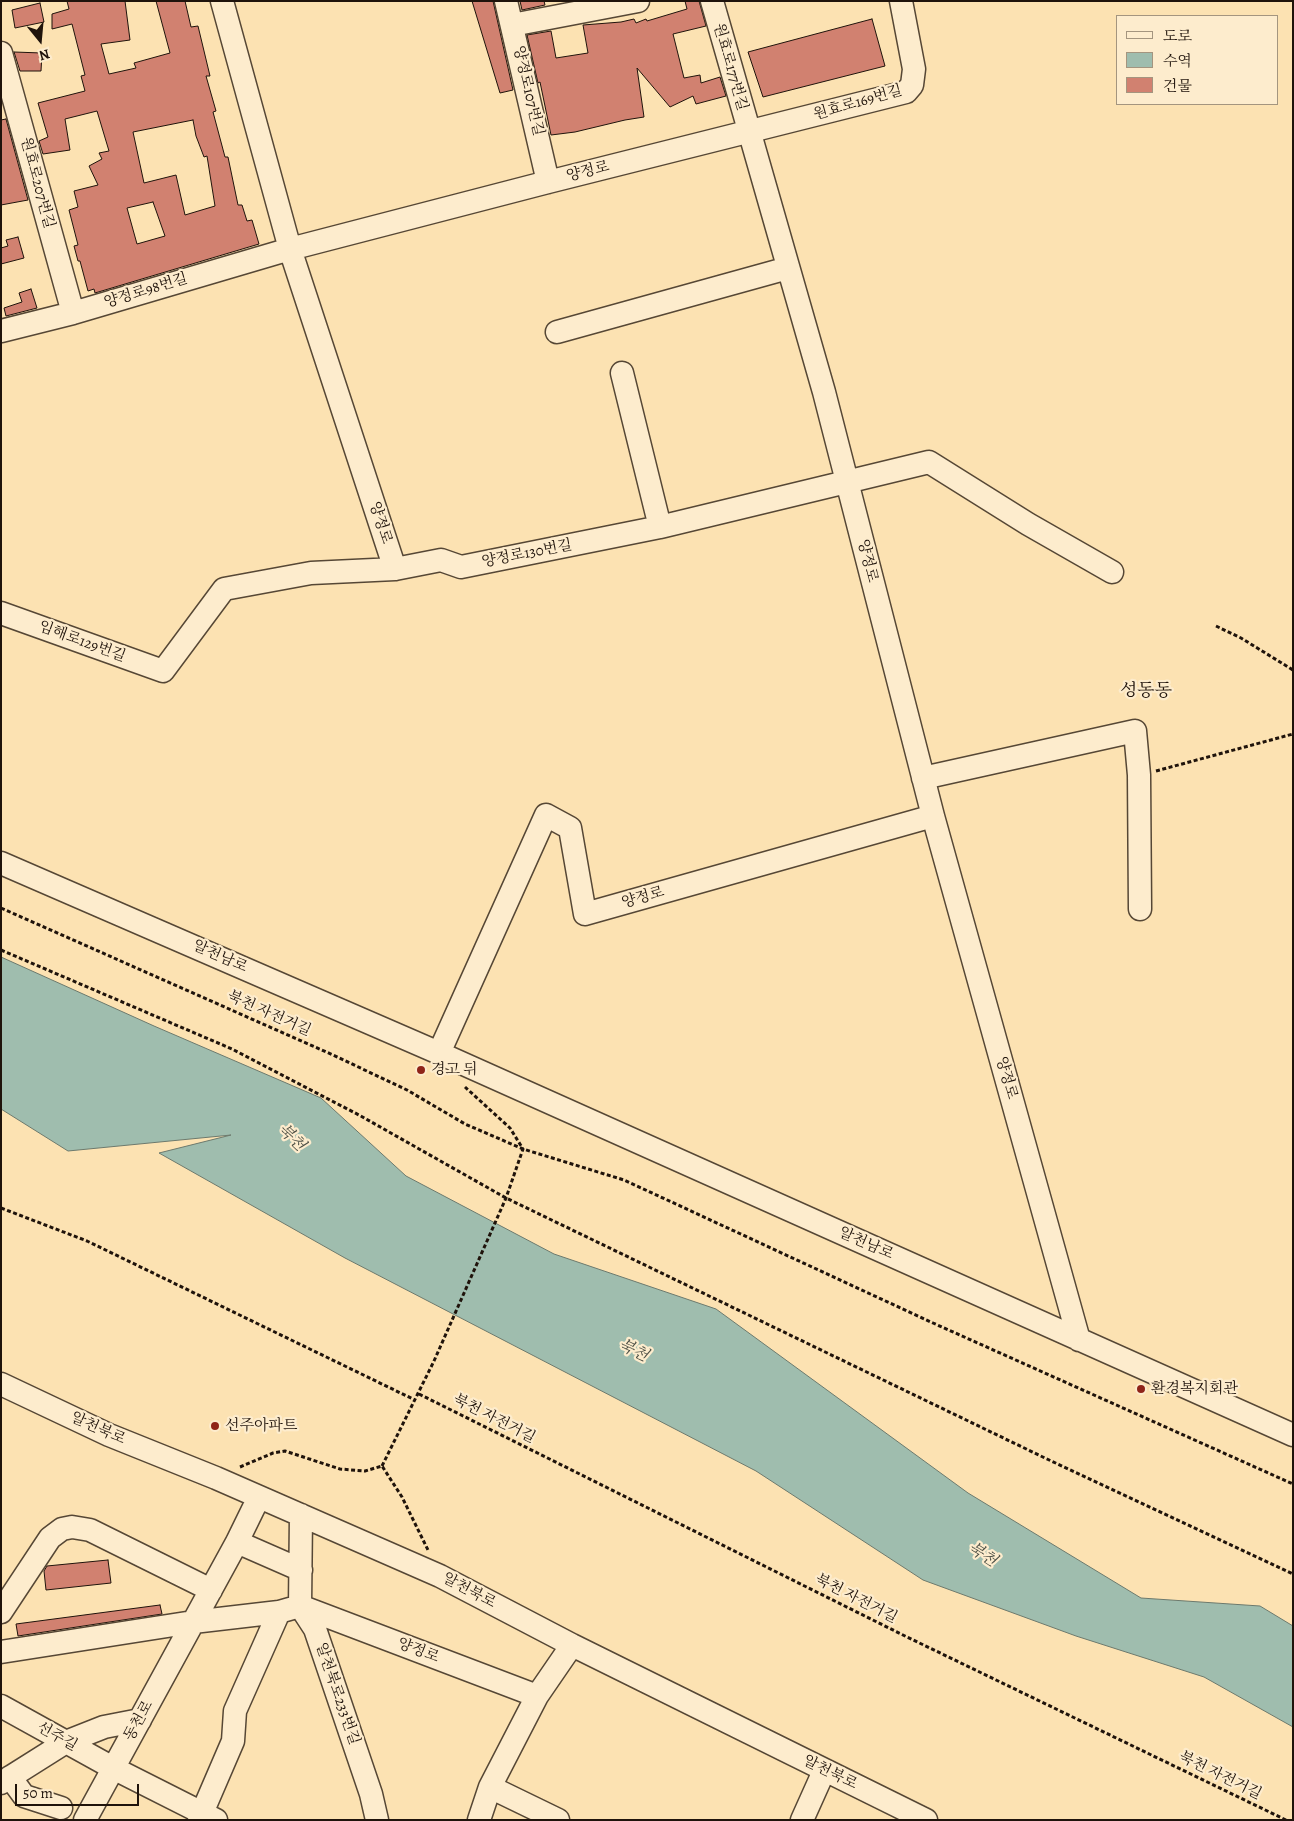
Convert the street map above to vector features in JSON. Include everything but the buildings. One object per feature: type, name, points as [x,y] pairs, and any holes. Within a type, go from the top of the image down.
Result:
[{"type":"street","name":"양정로","points":[[222,1],[290,249],[395,569]]},
{"type":"street","name":"양정로107번길","points":[[506,1],[548,182]]},
{"type":"street","points":[[512,25],[638,1]]},
{"type":"street","name":"원효로177번길","points":[[712,1],[749,132]]},
{"type":"street","name":"원효로169번길","points":[[749,132],[906,92],[912,85],[914,69],[901,1]]},
{"type":"street","name":"원효로207번길","points":[[1,53],[73,313]]},
{"type":"street","name":"양정로","points":[[290,249],[749,132],[848,481],[868,567],[933,816],[1079,1340]]},
{"type":"street","name":"양정로98번길","points":[[1,331],[73,313],[290,249]]},
{"type":"street","points":[[557,332],[788,268]]},
{"type":"street","points":[[622,373],[660,527]]},
{"type":"street","points":[[848,481],[928,462],[1028,524],[1112,572]]},
{"type":"street","name":"양정로130번길","points":[[163,671],[224,589],[311,573],[395,569],[441,560],[460,567],[660,527],[848,481]]},
{"type":"street","name":"임해로129번길","points":[[1,613],[163,671]]},
{"type":"street","points":[[923,778],[1135,731],[1139,775],[1140,909]]},
{"type":"street","name":"양정로","points":[[439,1053],[546,814],[570,828],[584,914],[933,816]]},
{"type":"street","name":"알천남로","points":[[1,863],[439,1053],[1293,1435]]},
{"type":"street","name":"알천북로","points":[[1,1384],[109,1435],[216,1478],[440,1576],[572,1645],[926,1820]]},
{"type":"street","name":"동천로","points":[[85,1820],[260,1497]]},
{"type":"street","points":[[1,1652],[193,1622],[279,1612],[300,1606],[301,1515]]},
{"type":"street","points":[[1,1612],[50,1538],[62,1528],[72,1526],[90,1530],[211,1590]]},
{"type":"street","points":[[237,1542],[301,1570]]},
{"type":"street","name":"양정로","points":[[300,1606],[537,1696]]},
{"type":"street","name":"알천북로233번길","points":[[300,1606],[315,1629],[378,1820]]},
{"type":"street","points":[[206,1817],[233,1741],[235,1711],[279,1612]]},
{"type":"street","points":[[479,1820],[490,1787],[537,1696],[572,1645]]},
{"type":"street","name":"선주길","points":[[1,1706],[206,1817]]},
{"type":"street","points":[[61,1808],[24,1796],[6,1780],[66,1742],[104,1727],[140,1720]]},
{"type":"street","points":[[802,1820],[824,1771]]},
{"type":"street","points":[[490,1787],[558,1820]]},
{"type":"path","points":[[1216,626],[1241,638],[1293,670]]},
{"type":"path","points":[[1139,775],[1293,734]]},
{"type":"path","name":"북천 자전거길","points":[[1,908],[342,1059],[407,1090],[465,1124],[523,1149],[624,1180],[933,1323],[1293,1484]]},
{"type":"path","points":[[1,950],[232,1049],[359,1115],[506,1198],[1029,1450],[1293,1574]]},
{"type":"path","points":[[216,1478],[273,1453],[285,1451],[340,1469],[365,1471],[382,1466],[418,1394],[502,1207],[523,1149],[510,1128],[468,1090],[462,1082]]},
{"type":"path","points":[[1,1208],[87,1241],[415,1400]]},
{"type":"path","name":"북천 자전거길","points":[[418,1394],[914,1641],[1286,1820]]},
{"type":"path","points":[[382,1466],[402,1496],[440,1576]]},
{"type":"water","name":"북천","points":[[1,957],[321,1098],[406,1176],[554,1254],[716,1309],[968,1493],[1141,1598],[1260,1606],[1293,1626],[1293,1727],[1204,1677],[1076,1636],[923,1580],[756,1471],[345,1258],[159,1153],[231,1135],[68,1151],[1,1109]]},
{"type":"place","name":"경고 뒤","points":[[421,1070]]},
{"type":"place","name":"환경복지회관","points":[[1141,1389]]},
{"type":"place","name":"선주아파트","points":[[215,1426]]},
{"type":"district","name":"성동동","points":[[1146,692]]}]
